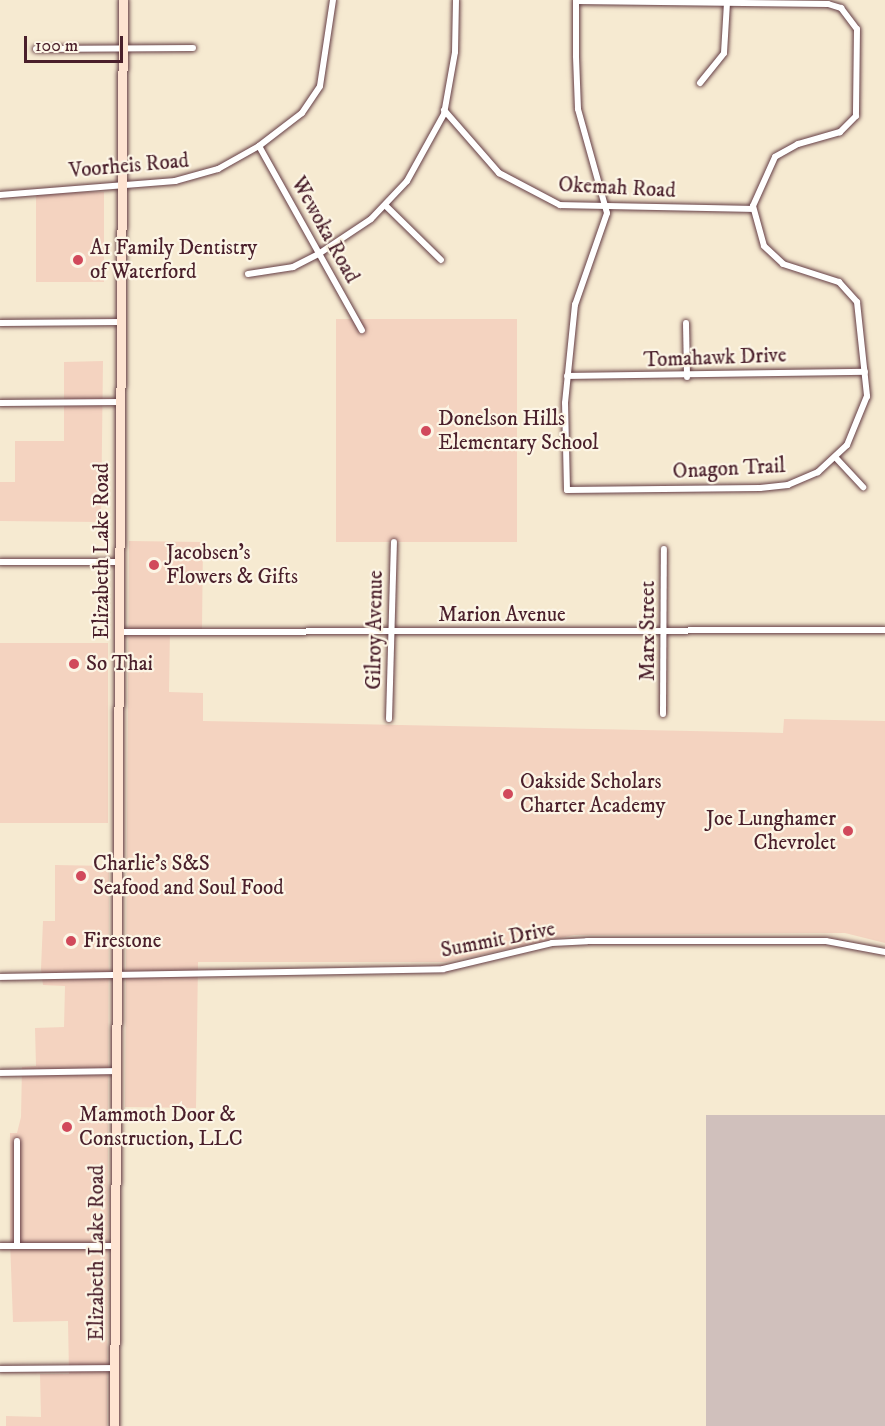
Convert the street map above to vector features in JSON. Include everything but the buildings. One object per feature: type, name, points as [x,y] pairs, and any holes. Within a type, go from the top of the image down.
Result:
[{"type":"main road","name":"Elizabeth Lake Road","points":[[114,1426],[123,0]]},
{"type":"street","name":"Voorheis Road","points":[[0,195],[200,176],[259,146],[302,113],[320,86],[333,0]]},
{"type":"street","points":[[248,274],[293,267],[320,253],[386,206],[418,163],[444,110],[456,0]]},
{"type":"street","points":[[567,376],[575,305],[607,208],[578,109],[576,1],[828,4],[850,17],[858,36],[856,116],[840,132],[798,144],[775,157],[758,186],[753,209],[764,246],[783,264],[839,282],[851,292],[857,302],[865,372],[862,414],[836,458],[863,487]]},
{"type":"street","points":[[700,83],[724,53],[727,2]]},
{"type":"street","points":[[36,49],[194,48]]},
{"type":"street","name":"Okemah Road","points":[[444,110],[514,185],[560,205],[607,208],[753,209]]},
{"type":"street","name":"Wewoka Road","points":[[259,146],[362,330]]},
{"type":"street","points":[[386,206],[441,260]]},
{"type":"street","points":[[0,323],[121,322]]},
{"type":"street","points":[[686,323],[687,377]]},
{"type":"street","name":"Tomahawk Drive","points":[[567,376],[687,377],[865,372]]},
{"type":"street","name":"Onagon Trail","points":[[567,376],[567,490],[788,485],[836,458]]},
{"type":"street","points":[[0,403],[121,402]]},
{"type":"street","name":"Gilroy Avenue","points":[[390,718],[394,542]]},
{"type":"street","name":"Marx Street","points":[[663,714],[664,549]]},
{"type":"street","points":[[0,562],[120,562]]},
{"type":"street","name":"Marion Avenue","points":[[119,632],[885,630]]},
{"type":"street","name":"Summit Drive","points":[[0,977],[117,976],[162,970],[443,969],[552,943],[587,941],[826,941],[885,952]]},
{"type":"street","points":[[0,1073],[116,1071]]},
{"type":"street","points":[[16,1246],[17,1141]]},
{"type":"street","points":[[0,1246],[116,1246]]},
{"type":"street","points":[[0,1369],[115,1368]]},
{"type":"shaded area","points":[[36,192],[104,192],[104,282],[36,282]]},
{"type":"shaded area","name":"Donelson Hills Elementary School","points":[[336,319],[517,319],[517,542],[336,542]]},
{"type":"shaded area","points":[[103,361],[101,522],[0,521],[0,482],[15,482],[15,441],[64,441],[64,362]]},
{"type":"shaded area","points":[[129,541],[203,542],[202,629],[170,629],[169,692],[203,693],[203,721],[783,733],[784,719],[885,721],[885,943],[845,933],[574,935],[446,962],[198,962],[196,1108],[125,1107]]},
{"type":"shaded area","points":[[0,643],[108,643],[108,823],[0,823]]},
{"type":"shaded area","points":[[55,865],[109,866],[107,1426],[6,1426],[6,1416],[41,1417],[40,1374],[69,1374],[68,1321],[13,1322],[10,1240],[10,1133],[17,1133],[21,1117],[22,1067],[36,1066],[35,1028],[64,1027],[65,986],[43,985],[41,969],[43,921],[55,921]]},
{"type":"shaded area","points":[[706,1115],[885,1115],[885,1426],[706,1426]]},
{"type":"place","name":"A1 Family Dentistry of Waterford","points":[[78,260]]},
{"type":"place","name":"Donelson Hills Elementary School","points":[[426,431]]},
{"type":"place","name":"Jacobsen's Flowers & Gifts","points":[[154,565]]},
{"type":"place","name":"So Thai","points":[[74,664]]},
{"type":"place","name":"Oakside Scholars Charter Academy","points":[[508,794]]},
{"type":"place","name":"Joe Lunghamer Chevrolet","points":[[848,831]]},
{"type":"place","name":"Charlie's S&S Seafood and Soul Food","points":[[81,876]]},
{"type":"place","name":"Firestone","points":[[71,941]]},
{"type":"place","name":"Mammoth Door & Construction, LLC","points":[[67,1127]]}]
